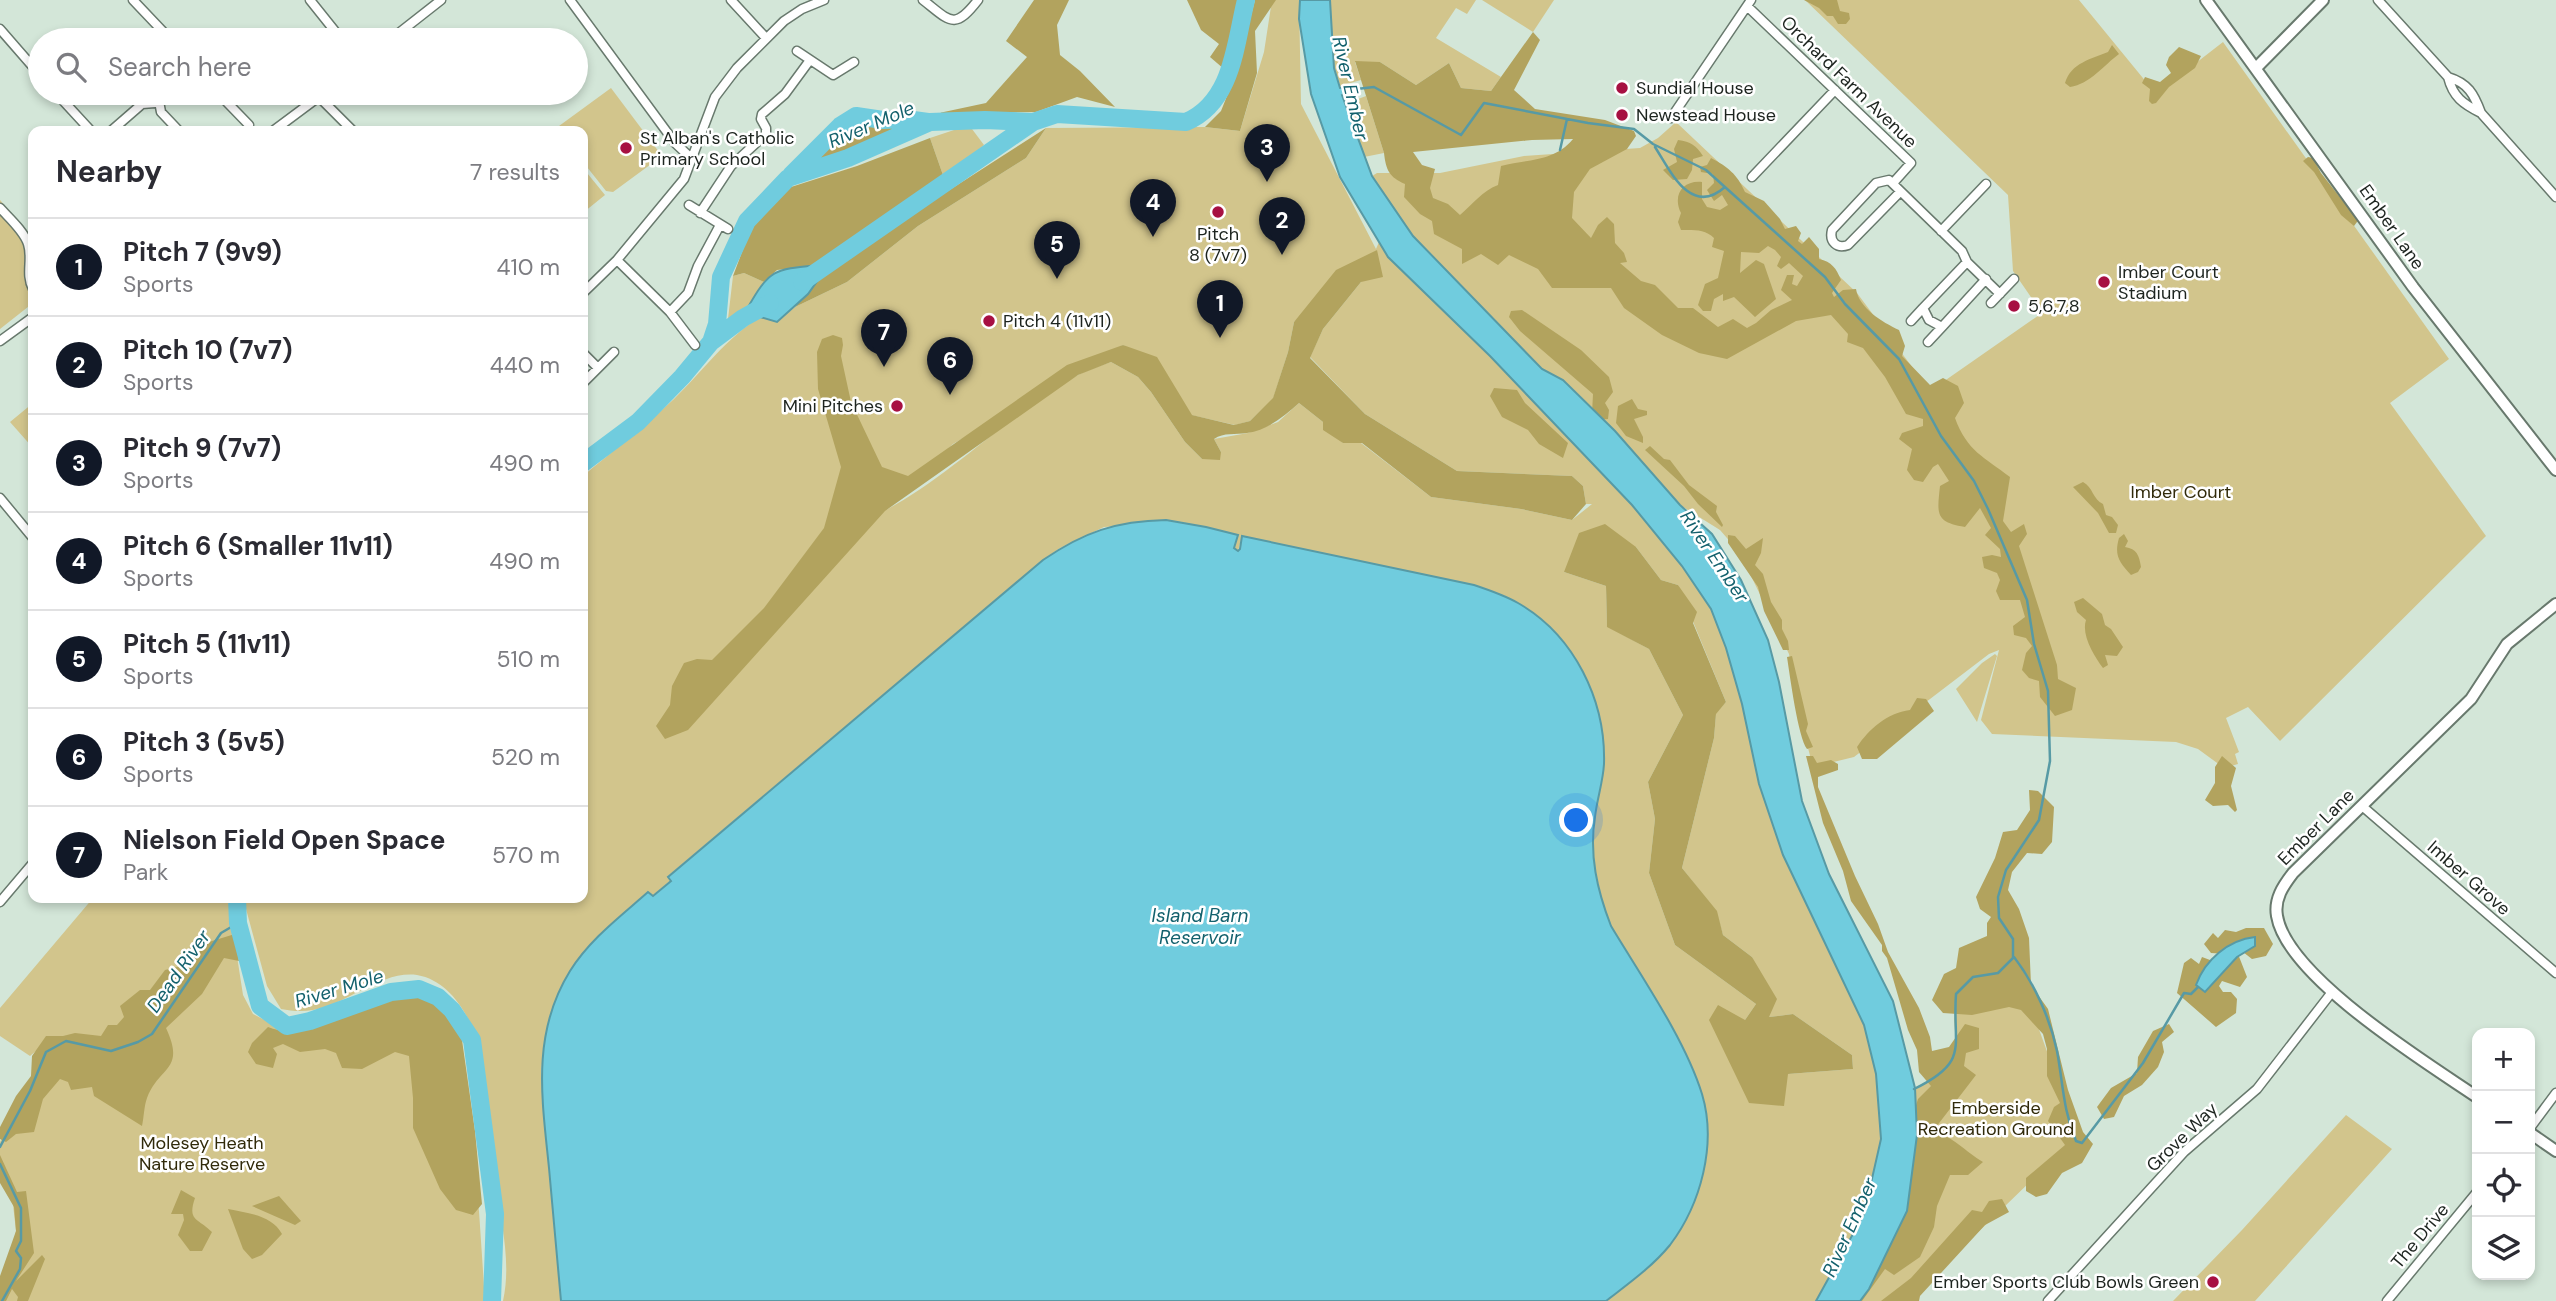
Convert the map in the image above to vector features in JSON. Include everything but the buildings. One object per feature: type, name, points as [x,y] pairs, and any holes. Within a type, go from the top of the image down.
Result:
[{"type":"main road","name":"Ember Lane","points":[[2206,0],[2257,67],[2413,287],[2556,470]]},
{"type":"main road","points":[[2257,67],[2323,0]]},
{"type":"main road","name":"Ember Lane","points":[[2472,1094],[2332,992],[2288,943],[2279,927],[2276,908],[2286,883],[2471,699],[2507,644],[2556,604]]},
{"type":"main road","points":[[2535,1134],[2556,1152]]},
{"type":"street","points":[[133,0],[160,28]]},
{"type":"street","points":[[310,0],[332,28]]},
{"type":"street","points":[[405,28],[441,0]]},
{"type":"street","points":[[570,0],[675,143],[690,157]]},
{"type":"street","points":[[731,0],[766,37]]},
{"type":"street","points":[[588,288],[617,260],[684,179],[690,157],[715,97],[737,68],[766,37],[802,9],[824,0]]},
{"type":"street","points":[[923,0],[946,18],[956,20],[965,17],[978,0]]},
{"type":"street","points":[[2378,0],[2448,77],[2451,89],[2459,100],[2480,113],[2556,197]]},
{"type":"street","points":[[1671,118],[1749,3]]},
{"type":"street","name":"Orchard Farm Avenue","points":[[1749,3],[1911,163],[1894,182]]},
{"type":"street","points":[[0,29],[28,61]]},
{"type":"street","points":[[797,51],[833,75],[854,62]]},
{"type":"street","points":[[700,212],[731,166],[766,134],[762,114],[785,94],[810,60]]},
{"type":"street","points":[[2448,77],[2470,88],[2480,113]]},
{"type":"street","points":[[1752,177],[1835,90]]},
{"type":"street","points":[[67,105],[86,126]]},
{"type":"street","points":[[117,126],[141,105]]},
{"type":"street","points":[[160,105],[161,112],[174,126]]},
{"type":"street","points":[[230,105],[249,125]]},
{"type":"street","points":[[280,126],[308,105]]},
{"type":"street","points":[[331,105],[349,126]]},
{"type":"street","points":[[1900,192],[1848,245],[1841,247],[1834,243],[1831,238],[1832,230],[1876,183],[1889,180],[1962,251],[1967,262],[2000,293]]},
{"type":"street","points":[[1941,231],[1986,184]]},
{"type":"street","points":[[670,312],[688,293],[698,266],[724,227],[689,205]]},
{"type":"street","points":[[0,208],[28,244]]},
{"type":"street","points":[[617,260],[670,312],[695,345]]},
{"type":"street","points":[[1911,321],[1967,262]]},
{"type":"street","points":[[1928,342],[1986,279]]},
{"type":"street","points":[[1991,303],[2014,279]]},
{"type":"street","points":[[1923,308],[1929,320],[1942,327]]},
{"type":"street","points":[[0,341],[28,321]]},
{"type":"street","points":[[588,378],[614,352]]},
{"type":"street","points":[[588,358],[598,368]]},
{"type":"street","points":[[0,498],[28,532]]},
{"type":"street","name":"Imber Grove","points":[[2362,806],[2556,973]]},
{"type":"street","points":[[0,902],[28,869]]},
{"type":"street","name":"Grove Way","points":[[2048,1301],[2185,1152],[2257,1089],[2332,992]]},
{"type":"street","points":[[2535,1123],[2556,1093]]},
{"type":"street","name":"The Drive","points":[[2387,1301],[2472,1198]]},
{"type":"green space","points":[[1272,0],[1299,0],[1301,104],[1376,249],[1379,242],[1392,261],[1490,356],[1632,505],[1682,566],[1711,609],[1726,648],[1742,704],[1759,784],[1783,855],[1864,1025],[1876,1074],[1881,1139],[1864,1214],[1816,1301],[1606,1301],[1660,1255],[1679,1231],[1697,1194],[1706,1154],[1707,1134],[1702,1094],[1611,926],[1602,903],[1593,857],[1595,816],[1604,751],[1602,730],[1593,693],[1583,671],[1564,643],[1505,596],[1474,585],[1242,536],[1238,551],[1234,548],[1238,535],[1181,522],[1104,527],[1060,548],[1043,560],[668,876],[671,880],[652,896],[649,892],[563,985],[547,1028],[541,1071],[561,1301],[503,1301],[506,1256],[492,1132],[485,1097],[485,1073],[477,1041],[464,1012],[444,988],[417,975],[391,978],[326,1007],[297,1011],[281,1009],[267,986],[244,903],[588,903],[588,472],[674,399],[725,345],[748,325],[760,317],[777,322],[795,307],[847,282],[918,226],[1026,158],[1046,128],[1205,127],[1240,131],[1264,52]],"holes":[[[1377,250],[1361,282],[1323,329],[1310,357],[1365,414],[1457,471],[1572,476],[1583,486],[1586,504],[1592,504],[1572,520],[1521,509],[1431,497],[1361,443],[1343,443],[1299,403],[1278,422],[1248,433],[1214,439],[1221,452],[1202,459],[1185,442],[1138,377],[1111,362],[1080,374],[1051,391],[935,479],[886,510],[953,444],[1123,345],[1164,370],[1191,415],[1235,425],[1250,421],[1273,399],[1288,352],[1294,322]],[[1636,547],[1661,580],[1678,585],[1726,702],[1716,713],[1714,738],[1682,868],[1716,911],[1723,935],[1752,957],[1769,1017],[1793,1014],[1852,1055],[1853,1069],[1788,1074],[1745,1020],[1756,1004],[1675,945],[1649,873],[1655,819],[1648,782],[1683,715],[1649,649],[1607,626],[1606,586],[1564,572]]]},
{"type":"green space","points":[[1330,0],[1476,0],[1467,14],[1456,8],[1436,38],[1501,77],[1491,91],[1461,88],[1449,63],[1416,85],[1380,62],[1355,62],[1361,80],[1340,86],[1334,68]]},
{"type":"green space","points":[[1482,0],[1554,0],[1533,32]]},
{"type":"green space","name":"Imber Court","points":[[1805,0],[2079,0],[2156,94],[2223,42],[2449,359],[2390,403],[2486,536],[2280,741],[2248,707],[2226,718],[2239,752],[2235,754],[2238,764],[2224,768],[2198,749],[2176,742],[1992,734],[1981,720],[1999,650],[1989,654],[1854,757],[1813,767],[1789,654],[1733,545],[1720,530],[1680,505],[1615,431],[1563,380],[1542,369],[1413,236],[1372,176],[1377,173],[1440,173],[1524,156],[1640,148],[1658,138],[1676,122],[1857,293],[1930,391],[2042,313],[2013,271],[2008,195]]},
{"type":"green space","points":[[611,88],[662,156],[613,192],[606,191],[588,168],[588,126],[559,126]]},
{"type":"green space","points":[[1366,96],[1384,153],[1364,157],[1345,104]]},
{"type":"green space","points":[[969,125],[984,145],[944,178],[930,138]]},
{"type":"green space","points":[[588,174],[605,195],[588,209]]},
{"type":"green space","points":[[0,200],[28,232],[28,307],[0,329]]},
{"type":"green space","points":[[744,273],[764,282],[747,309],[728,319],[733,276]]},
{"type":"green space","points":[[28,407],[28,442],[10,422]]},
{"type":"green space","points":[[1995,654],[1997,656],[1977,722],[1956,689]]},
{"type":"green space","name":"Molesey Heath Nature Reserve","points":[[89,903],[229,903],[243,995],[253,1014],[284,1030],[320,1030],[403,1007],[469,1142],[479,1211],[485,1301],[0,1301],[16,1231],[11,1187],[0,1169],[0,1142],[49,1040],[30,1056],[0,1036],[0,1008]]},
{"type":"green space","name":"Emberside Recreation Ground","points":[[2013,958],[2080,1142],[2034,1178],[1907,1301],[1860,1301],[1917,1135],[1915,1088],[1938,1077],[1956,1044],[1956,994]]},
{"type":"green space","points":[[2346,1115],[2392,1149],[2255,1301],[2173,1301],[2242,1230]]},
{"type":"shaded area","points":[[1034,0],[1069,0],[1057,25],[1060,55],[1080,71],[1115,107],[1077,97],[1036,112],[939,113],[986,103],[1027,57],[1006,41]]},
{"type":"shaded area","points":[[1187,0],[1239,0],[1224,69],[1210,57],[1219,44],[1201,30]]},
{"type":"shaded area","points":[[1255,0],[1276,0],[1255,31],[1257,73],[1240,131],[1205,127],[1221,111],[1237,71]]},
{"type":"shaded area","points":[[1804,0],[1837,0],[1840,11],[1849,13],[1850,19],[1846,24],[1838,24],[1833,16],[1827,16]]},
{"type":"shaded area","points":[[1533,32],[1540,40],[1514,90],[1535,109],[1605,120],[1634,131],[1636,136],[1627,149],[1590,169],[1574,192],[1572,218],[1591,238],[1598,225],[1607,217],[1614,224],[1615,243],[1624,253],[1627,262],[1620,263],[1641,281],[1655,285],[1678,308],[1693,308],[1718,327],[1733,319],[1747,328],[1771,310],[1792,300],[1781,290],[1787,275],[1794,275],[1792,284],[1797,286],[1803,276],[1789,263],[1781,269],[1777,266],[1781,257],[1768,246],[1759,253],[1741,252],[1740,273],[1756,260],[1764,264],[1776,299],[1755,317],[1734,297],[1723,301],[1723,294],[1714,299],[1711,311],[1703,311],[1698,305],[1705,284],[1718,278],[1724,251],[1712,247],[1714,238],[1707,233],[1681,230],[1678,222],[1681,213],[1678,200],[1681,190],[1689,183],[1702,182],[1702,199],[1707,207],[1720,210],[1728,205],[1722,195],[1714,201],[1707,190],[1714,183],[1713,174],[1701,172],[1700,167],[1707,165],[1711,158],[1739,180],[1745,192],[1764,201],[1785,229],[1796,226],[1801,233],[1798,241],[1802,244],[1809,237],[1819,249],[1819,259],[1833,266],[1841,280],[1832,293],[1834,297],[1843,290],[1856,289],[1866,308],[1899,330],[1905,346],[1902,356],[1930,385],[1943,378],[1958,386],[1964,403],[1955,418],[1965,438],[1977,452],[2010,477],[2003,521],[2011,532],[2024,524],[2027,534],[2019,546],[2057,665],[2058,679],[2076,688],[2072,710],[2055,716],[2040,697],[2039,681],[2029,678],[2022,670],[2026,653],[2032,646],[2026,638],[2014,635],[2013,626],[2025,617],[2020,600],[2000,600],[1996,591],[2000,580],[1997,573],[1984,568],[1982,557],[2001,557],[2000,549],[1985,535],[1991,528],[1980,508],[1965,527],[1943,519],[1938,504],[1940,486],[1949,481],[1938,464],[1923,482],[1914,480],[1907,470],[1912,449],[1899,439],[1902,433],[1923,426],[1923,419],[1906,414],[1885,377],[1863,348],[1847,342],[1848,334],[1831,315],[1796,321],[1727,359],[1699,353],[1662,335],[1624,308],[1611,288],[1552,288],[1538,269],[1509,255],[1498,265],[1481,254],[1462,264],[1462,249],[1434,234],[1432,221],[1420,214],[1404,197],[1405,184],[1389,172],[1355,61],[1380,62],[1416,85],[1449,63],[1461,88],[1491,91]],"holes":[[[1573,139],[1566,146],[1540,159],[1501,166],[1498,185],[1482,194],[1460,215],[1448,204],[1433,198],[1430,188],[1435,169],[1422,165],[1413,152],[1532,140]]]},
{"type":"shaded area","points":[[2112,45],[2119,54],[2096,74],[2077,85],[2070,87],[2065,83],[2077,66],[2108,52]]},
{"type":"shaded area","points":[[2179,47],[2201,56],[2195,68],[2169,87],[2156,103],[2152,104],[2149,101],[2150,89],[2142,83],[2145,77],[2160,82],[2171,73],[2166,65],[2169,57]]},
{"type":"shaded area","points":[[857,124],[911,126],[807,167]]},
{"type":"shaded area","points":[[1046,128],[1026,158],[918,226],[847,282],[795,307],[825,270]]},
{"type":"shaded area","points":[[930,138],[944,178],[820,265],[777,270],[764,282],[744,273],[733,276],[748,236],[760,214],[791,187],[857,166]]},
{"type":"shaded area","points":[[1678,140],[1693,145],[1703,156],[1693,159],[1692,170],[1687,179],[1673,180],[1663,170],[1677,162],[1674,149]]},
{"type":"shaded area","points":[[2308,157],[2313,158],[2346,205],[2354,209],[2360,218],[2354,226],[2341,215],[2314,172],[2303,161]]},
{"type":"shaded area","points":[[1377,250],[1383,277],[1361,282],[1323,329],[1310,358],[1365,414],[1457,471],[1572,476],[1583,486],[1586,504],[1572,520],[1521,509],[1431,497],[1362,443],[1343,443],[1323,430],[1323,422],[1299,403],[1262,429],[1214,439],[1221,452],[1220,460],[1202,459],[1185,442],[1138,377],[1111,362],[1078,375],[885,511],[688,730],[665,739],[656,726],[670,705],[672,686],[684,663],[697,659],[712,660],[764,608],[824,528],[841,467],[818,389],[817,352],[822,339],[833,335],[842,338],[841,356],[851,402],[882,467],[908,476],[1067,365],[1123,345],[1157,357],[1192,415],[1234,425],[1250,421],[1273,398],[1288,352],[1294,322],[1336,270]]},
{"type":"shaded area","points":[[1522,310],[1581,350],[1609,377],[1613,392],[1605,403],[1609,410],[1608,419],[1598,420],[1592,414],[1593,394],[1520,331],[1509,317],[1511,311]]},
{"type":"shaded area","points":[[1494,388],[1517,390],[1525,403],[1568,443],[1563,458],[1539,444],[1528,430],[1502,417],[1490,396]]},
{"type":"shaded area","points":[[1632,399],[1638,409],[1647,411],[1647,415],[1634,419],[1643,437],[1643,443],[1626,436],[1616,423],[1618,406]]},
{"type":"shaded area","points":[[1650,446],[1664,459],[1670,460],[1689,485],[1717,506],[1716,512],[1722,527],[1684,486],[1645,450]]},
{"type":"shaded area","points":[[2083,482],[2103,504],[2106,515],[2112,517],[2118,525],[2116,533],[2109,533],[2098,513],[2073,487]]},
{"type":"shaded area","points":[[1605,524],[1636,547],[1661,580],[1678,585],[1697,612],[1693,623],[1726,702],[1716,714],[1714,738],[1682,868],[1717,911],[1723,935],[1752,957],[1777,999],[1769,1017],[1793,1014],[1852,1055],[1853,1069],[1788,1074],[1784,1106],[1749,1103],[1709,1020],[1718,1005],[1745,1020],[1756,1004],[1675,945],[1649,873],[1655,819],[1648,782],[1683,715],[1649,649],[1607,627],[1606,586],[1564,572],[1579,533]]},
{"type":"shaded area","points":[[2124,534],[2128,541],[2125,547],[2137,553],[2141,567],[2131,575],[2117,554],[2119,538]]},
{"type":"shaded area","points":[[1728,535],[1735,536],[1746,549],[1763,538],[1761,553],[1755,565],[1763,574],[1771,602],[1782,620],[1789,650],[1783,650],[1764,611],[1758,587],[1728,543]]},
{"type":"shaded area","points":[[2083,598],[2102,614],[2105,625],[2111,629],[2123,647],[2117,656],[2105,655],[2108,665],[2103,668],[2087,639],[2086,620],[2077,612],[2074,602]]},
{"type":"shaded area","points":[[1792,656],[1808,724],[1806,731],[1813,747],[1807,749],[1800,732],[1792,691],[1787,657]]},
{"type":"shaded area","points":[[1917,698],[1926,699],[1934,711],[1877,759],[1862,759],[1857,747],[1867,734],[1886,718],[1910,710]]},
{"type":"shaded area","points":[[1806,756],[1813,756],[1817,763],[1831,760],[1838,764],[1838,770],[1818,777],[1818,787],[1888,952],[1919,1008],[1930,1037],[1932,1051],[1949,1047],[1965,1024],[1979,1028],[1979,1049],[1966,1053],[1964,1066],[1976,1075],[1933,1131],[1952,1140],[1983,1162],[1968,1175],[1950,1175],[1937,1206],[1934,1227],[1920,1257],[1894,1275],[1885,1269],[1862,1301],[1853,1301],[1918,1099],[1931,1086],[1919,1072],[1917,1050],[1908,1030],[1882,945],[1851,901],[1843,871],[1823,823]]},
{"type":"shaded area","points":[[2222,756],[2236,768],[2231,786],[2237,810],[2235,812],[2228,805],[2213,806],[2205,800],[2215,783],[2215,767]]},
{"type":"shaded area","points":[[2029,790],[2038,791],[2054,807],[2052,842],[2042,854],[2027,853],[2012,872],[2008,890],[2019,909],[2029,938],[2031,985],[2048,1009],[2068,1090],[2083,1132],[2093,1144],[2082,1163],[2062,1173],[2047,1194],[2036,1197],[2026,1191],[2026,1178],[2065,1145],[2048,1121],[2054,1107],[2060,1103],[2047,1076],[2047,1049],[2043,1034],[2021,1010],[2009,1007],[1972,1015],[1943,1013],[1932,1000],[1944,974],[1956,968],[1959,948],[1987,936],[1987,923],[1991,917],[1980,909],[1976,897],[1995,858],[2003,832],[2017,830],[2030,810]]},
{"type":"shaded area","points":[[2246,928],[2264,928],[2273,944],[2266,956],[2252,959],[2243,952],[2238,954],[2247,977],[2240,987],[2222,981],[2219,986],[2223,992],[2231,992],[2237,999],[2236,1013],[2216,1027],[2177,993],[2184,963],[2191,958],[2199,964],[2202,957],[2226,966],[2227,954],[2211,953],[2204,944],[2213,933],[2218,938],[2225,930],[2236,932]]},
{"type":"shaded area","points":[[235,934],[239,961],[224,958],[202,994],[166,1028],[173,1053],[172,1061],[147,1098],[142,1126],[94,1096],[92,1087],[71,1090],[68,1082],[60,1079],[43,1099],[34,1132],[16,1134],[6,1142],[0,1139],[0,1127],[16,1096],[31,1076],[32,1056],[46,1036],[75,1033],[101,1036],[108,1025],[117,1025],[124,1017],[120,1006],[140,990],[150,990],[165,970],[181,966],[189,948]]},
{"type":"shaded area","points":[[424,995],[446,1011],[462,1040],[482,1204],[473,1215],[456,1210],[440,1189],[413,1128],[409,1056],[395,1052],[362,1069],[342,1068],[336,1053],[325,1049],[300,1052],[283,1044],[273,1048],[277,1054],[273,1068],[256,1064],[248,1052],[252,1043],[268,1027],[282,1031],[312,1028],[390,998]]},
{"type":"shaded area","points":[[2169,1024],[2174,1032],[2162,1042],[2164,1052],[2158,1067],[2142,1085],[2124,1096],[2114,1117],[2104,1119],[2097,1107],[2111,1088],[2137,1073],[2138,1057],[2153,1031]]},
{"type":"shaded area","points":[[0,1155],[17,1192],[26,1191],[34,1253],[16,1281],[42,1255],[45,1259],[28,1301],[17,1301],[18,1297],[12,1289],[6,1301],[0,1301],[0,1276],[16,1231],[14,1207],[0,1183]]},
{"type":"shaded area","points":[[181,1190],[195,1198],[193,1215],[212,1232],[202,1251],[190,1251],[178,1235],[184,1220],[183,1214],[171,1214]]},
{"type":"shaded area","points":[[279,1196],[301,1221],[295,1225],[252,1206]]},
{"type":"shaded area","points":[[2002,1199],[2009,1212],[1985,1225],[1920,1296],[1919,1301],[1881,1301],[1911,1278],[1972,1210],[1982,1212],[1989,1201]]},
{"type":"shaded area","points":[[228,1209],[266,1219],[282,1234],[262,1255],[252,1259],[243,1249]]},
{"type":"water","name":"River Ember","points":[[1300,0],[1330,0],[1334,68],[1340,88],[1348,87],[1350,92],[1342,95],[1372,176],[1413,236],[1542,369],[1563,380],[1615,431],[1680,505],[1712,534],[1741,580],[1768,640],[1802,801],[1829,874],[1893,1001],[1915,1088],[1917,1135],[1907,1211],[1869,1289],[1860,1301],[1816,1301],[1864,1214],[1881,1139],[1876,1074],[1864,1025],[1783,855],[1759,784],[1742,704],[1726,648],[1711,609],[1682,566],[1632,505],[1490,356],[1388,257],[1340,177],[1311,94],[1299,19]]},
{"type":"water","points":[[820,265],[825,270],[808,294],[777,322],[750,314],[747,309],[762,285],[775,273]]},
{"type":"water","name":"Island Barn Reservoir","points":[[1166,520],[1238,535],[1234,548],[1238,551],[1242,536],[1474,585],[1513,600],[1538,616],[1570,651],[1583,671],[1592,693],[1603,740],[1604,764],[1593,831],[1596,872],[1602,899],[1611,926],[1685,1052],[1702,1094],[1706,1113],[1707,1153],[1698,1192],[1681,1229],[1670,1245],[1648,1268],[1606,1301],[561,1301],[542,1067],[549,1019],[558,995],[578,959],[606,928],[648,892],[653,896],[671,881],[668,877],[1043,560],[1072,542],[1101,530],[1131,523]]},
{"type":"water","points":[[2255,937],[2255,946],[2237,957],[2205,992],[2196,985],[2205,967],[2219,953],[2236,942]]},
{"type":"waterway","name":"River Mole","points":[[802,282],[1033,122],[1057,114],[1186,122],[1202,113],[1214,101],[1230,70],[1246,0]]},
{"type":"waterway","name":"River Ember","points":[[1348,90],[1374,87],[1461,135],[1484,103],[1634,129],[1653,144],[1706,170],[1825,277],[1845,304],[1899,359],[1941,436],[1974,481],[2027,600],[2034,644],[2048,691],[2050,761],[2039,820],[2006,870],[1998,897],[1999,918],[2013,939],[2013,958],[1998,973],[1973,977],[1956,994],[1956,1040],[1951,1061],[1944,1070],[1914,1089]]},
{"type":"waterway","points":[[791,175],[840,126],[856,116],[928,122]]},
{"type":"waterway","points":[[1560,150],[1567,119]]},
{"type":"waterway","name":"River Mole","points":[[711,342],[717,324],[721,277],[747,221],[788,178],[848,158],[930,122],[1033,122]]},
{"type":"waterway","points":[[1655,147],[1675,179],[1692,194],[1702,197],[1713,195],[1725,187]]},
{"type":"waterway","name":"River Mole","points":[[588,459],[638,422],[682,377],[711,342],[743,318],[770,303]]},
{"type":"waterway","name":"River Mole","points":[[237,903],[238,923],[260,1006],[287,1026],[310,1021],[391,992],[419,989],[438,997],[452,1010],[472,1040],[495,1214],[492,1301]]},
{"type":"waterway","name":"Dead River","points":[[0,1147],[30,1091],[46,1052],[66,1041],[111,1051],[152,1034],[221,933],[238,923]]},
{"type":"waterway","points":[[2014,957],[2035,989],[2046,1014],[2057,1051],[2068,1118],[2076,1141],[2082,1143],[2143,1063],[2184,993],[2191,994],[2198,987]]},
{"type":"waterway","name":"Dead River","points":[[0,1164],[21,1208],[21,1241],[16,1251],[21,1258],[20,1269],[2,1301]]},
{"type":"place","name":"Sundial House","points":[[1622,88]]},
{"type":"place","name":"Newstead House","points":[[1622,115]]},
{"type":"place","name":"St Alban's Catholic Primary School","points":[[626,148]]},
{"type":"place","name":"Pitch 9 (7v7)","points":[[1267,182]]},
{"type":"place","name":"Pitch 8 (7v7)","points":[[1218,212]]},
{"type":"place","name":"Pitch 6 (Smaller 11v11)","points":[[1153,237]]},
{"type":"place","name":"Pitch 10 (7v7)","points":[[1282,255]]},
{"type":"place","name":"Pitch 5 (11v11)","points":[[1057,279]]},
{"type":"place","name":"Imber Court Stadium","points":[[2104,282]]},
{"type":"place","name":"5,6,7,8","points":[[2014,306]]},
{"type":"place","name":"Pitch 4 (11v11)","points":[[989,321]]},
{"type":"place","name":"Pitch 7 (9v9)","points":[[1220,338]]},
{"type":"place","name":"Nielson Field Open Space","points":[[884,367]]},
{"type":"place","name":"Pitch 3 (5v5)","points":[[950,395]]},
{"type":"place","name":"Mini Pitches","points":[[897,406]]},
{"type":"place","name":"Ember Sports Club Bowls Green","points":[[2213,1282]]}]
